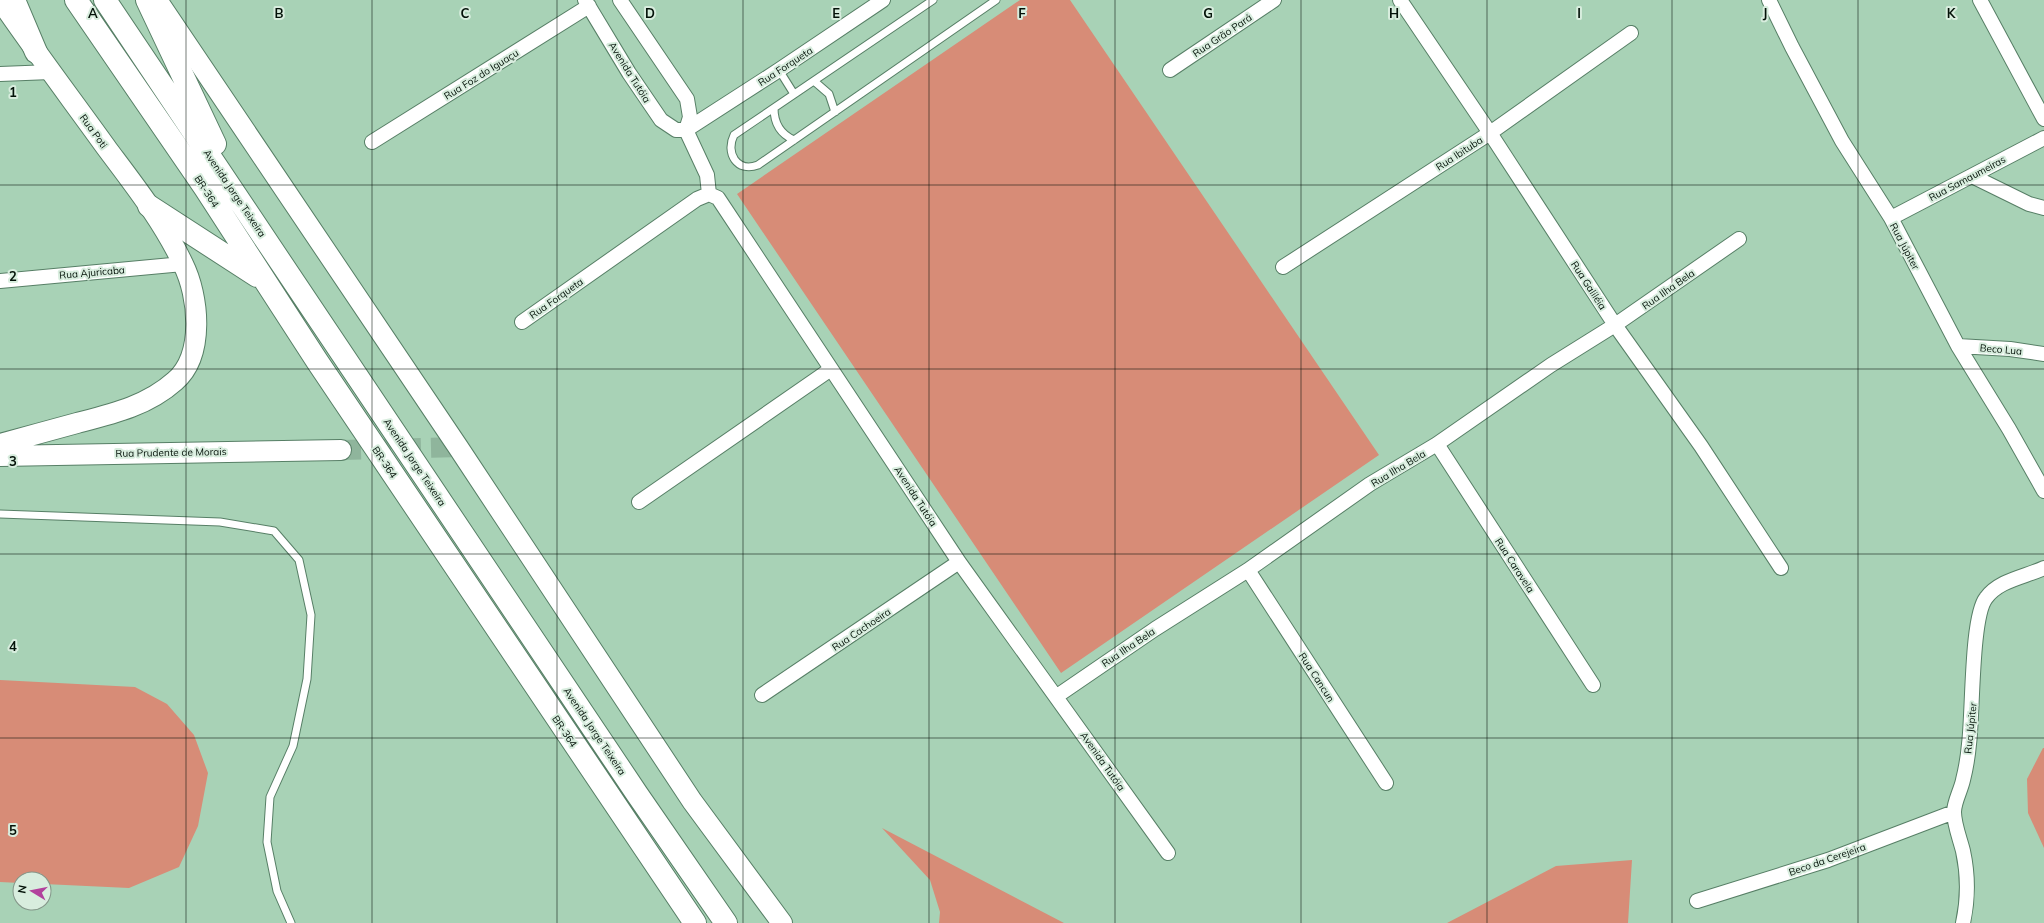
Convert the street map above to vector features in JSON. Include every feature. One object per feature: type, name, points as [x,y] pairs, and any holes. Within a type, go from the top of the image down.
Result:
[{"type":"highway","points":[[14,0],[36,52]]},
{"type":"highway","name":"BR-364","points":[[76,0],[205,188],[264,280],[695,923]]},
{"type":"highway","name":"Avenida Jorge Teixeira","points":[[106,0],[637,794],[726,923]]},
{"type":"highway","points":[[147,0],[248,214]]},
{"type":"highway","points":[[149,206],[264,280]]},
{"type":"street","name":"Rua Poti","points":[[0,0],[36,52],[149,206],[184,264],[191,283],[196,326],[193,348],[189,362],[176,380],[147,402],[121,412],[0,444]]},
{"type":"street","points":[[157,0],[432,407],[692,801],[782,923]]},
{"type":"street","points":[[620,0],[687,99],[690,118],[686,130],[707,175],[709,194]]},
{"type":"street","name":"Rua Forqueta","points":[[686,130],[883,0]]},
{"type":"street","name":"Rua Grão Pará","points":[[1170,70],[1274,0]]},
{"type":"street","name":"Rua Galiléia","points":[[1400,0],[1490,133],[1615,325],[1701,446],[1781,568]]},
{"type":"street","name":"Rua Júpiter","points":[[1770,0],[1792,47],[1842,141],[1891,218],[1958,346],[2009,429],[2044,490]]},
{"type":"street","points":[[1980,0],[2044,119]]},
{"type":"street","name":"Avenida Tutóia","points":[[587,3],[629,73],[661,120],[676,130],[686,130]]},
{"type":"street","name":"Rua Foz do Iguaçu","points":[[372,142],[587,3]]},
{"type":"street","name":"Rua Ibituba","points":[[1283,267],[1490,133],[1631,33]]},
{"type":"street","points":[[0,74],[51,72]]},
{"type":"street","name":"Rua Samaumeiras","points":[[1891,218],[2044,138]]},
{"type":"street","points":[[1972,176],[2029,204],[2044,208]]},
{"type":"street","name":"Avenida Tutóia","points":[[709,194],[718,198],[960,562],[1168,853]]},
{"type":"street","name":"Rua Forqueta","points":[[522,322],[696,199],[709,194]]},
{"type":"street","name":"Rua Ilha Bela","points":[[1057,696],[1155,629],[1248,570],[1370,484],[1437,444],[1551,365],[1615,325],[1739,239]]},
{"type":"street","name":"Rua Ajuricaba","points":[[0,281],[184,264]]},
{"type":"street","name":"Beco Lua","points":[[1958,346],[2010,349],[2044,354]]},
{"type":"street","points":[[638,502],[831,369]]},
{"type":"street","name":"Rua Caravela","points":[[1437,444],[1593,685]]},
{"type":"street","name":"Rua Prudente de Morais","points":[[0,456],[341,450]]},
{"type":"street","name":"Rua Cachoeira","points":[[762,695],[960,562]]},
{"type":"street","name":"Rua Júpiter","points":[[1963,923],[1967,904],[1964,853],[1954,812],[1963,780],[1972,721],[1976,630],[1984,599],[2000,584],[2029,575],[2044,568]]},
{"type":"street","name":"Rua Cancun","points":[[1248,570],[1386,783]]},
{"type":"street","name":"Beco da Cerejeira","points":[[1697,901],[1828,860],[1954,812]]},
{"type":"lane","points":[[933,0],[734,135],[730,147],[733,159],[742,166],[753,167],[996,0]]},
{"type":"lane","points":[[779,70],[794,94]]},
{"type":"lane","points":[[814,81],[829,94],[835,112]]},
{"type":"lane","points":[[774,108],[776,122],[779,128],[794,140]]},
{"type":"lane","points":[[0,514],[220,522],[274,531],[300,560],[311,616],[307,679],[293,746],[270,797],[267,842],[277,891],[291,923]]},
{"type":"shaded area","points":[[1020,0],[1070,0],[1379,455],[1061,673],[737,194]]},
{"type":"shaded area","points":[[0,680],[135,687],[167,704],[194,735],[208,773],[198,826],[179,867],[129,888],[52,884],[52,871],[12,871],[12,883],[0,882]]},
{"type":"shaded area","points":[[2043,748],[2044,848],[2028,813],[2027,779]]},
{"type":"shaded area","points":[[882,828],[1064,923],[939,923],[940,912],[930,880]]},
{"type":"shaded area","points":[[1632,860],[1628,923],[1447,923],[1556,866]]},
{"type":"tunnel","points":[[341,450],[458,447]]}]
